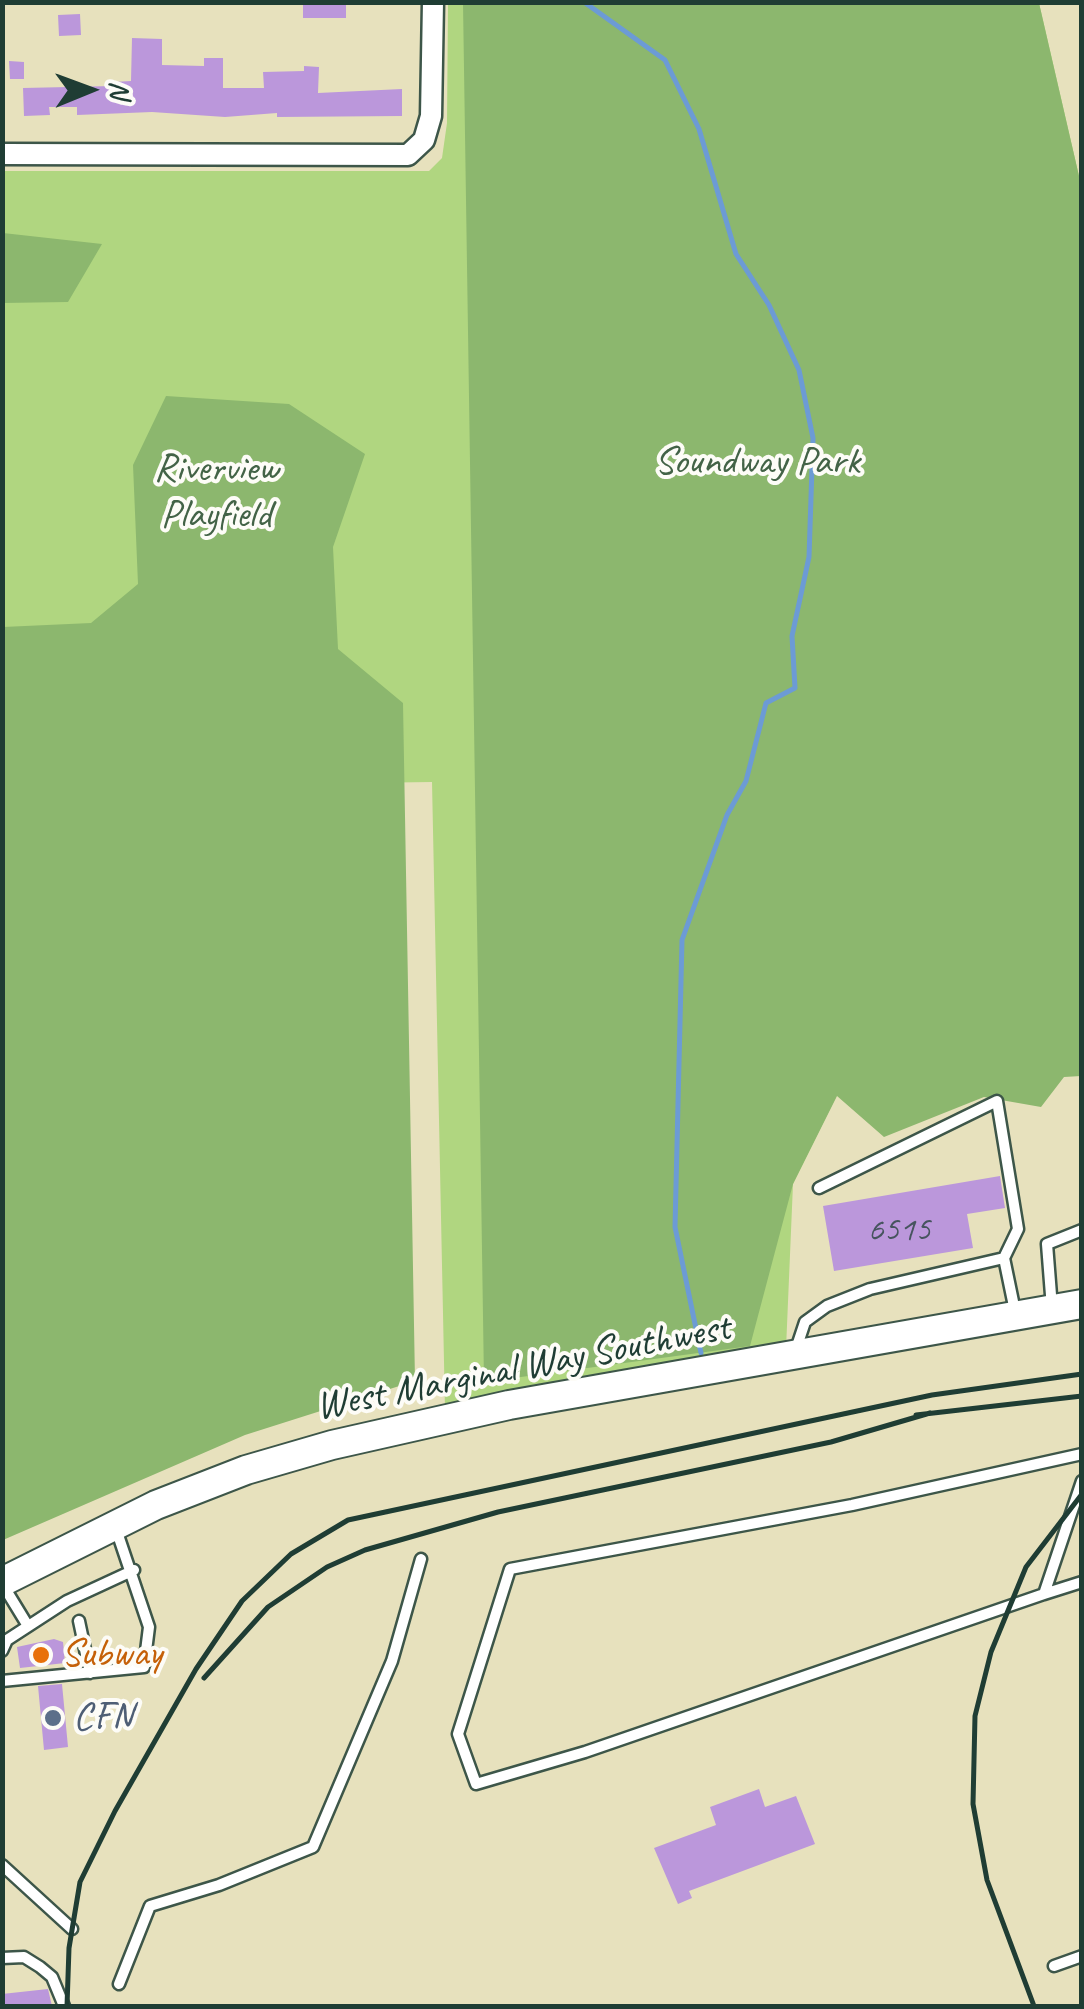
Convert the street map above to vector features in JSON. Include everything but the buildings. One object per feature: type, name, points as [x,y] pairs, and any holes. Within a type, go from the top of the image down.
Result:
[{"type":"main road","name":"West Marginal Way Southwest","points":[[2,1583],[115,1525],[246,1470],[400,1427],[1082,1304]]},
{"type":"street","points":[[2,154],[395,156],[415,151],[424,140],[432,116],[433,2]]},
{"type":"lane","points":[[818,1188],[997,1101],[1018,1229],[1004,1258],[1017,1316]]},
{"type":"lane","points":[[1052,1309],[1046,1244],[1082,1230]]},
{"type":"lane","points":[[795,1354],[804,1322],[827,1306],[870,1289],[1004,1258]]},
{"type":"lane","points":[[1082,1454],[852,1504],[510,1568],[458,1734],[476,1784],[585,1752],[1082,1582]]},
{"type":"lane","points":[[1044,1594],[1082,1481]]},
{"type":"lane","points":[[2,1681],[144,1667],[149,1626],[134,1570],[115,1525]]},
{"type":"lane","points":[[120,1984],[150,1906],[218,1885],[313,1847],[392,1660],[421,1560]]},
{"type":"lane","points":[[2,1651],[7,1640],[67,1601],[134,1570]]},
{"type":"lane","points":[[2,1583],[28,1626]]},
{"type":"lane","points":[[79,1621],[90,1673]]},
{"type":"lane","points":[[2,1865],[72,1930]]},
{"type":"lane","points":[[1054,1966],[1082,1956]]},
{"type":"lane","points":[[2,1958],[24,1957],[40,1967],[52,1977],[64,2006]]},
{"type":"green space","name":"Soundway Park","points":[[448,3],[1039,3],[1082,189],[837,1095],[793,1184],[786,1349],[445,1410],[432,782],[3,788],[3,171],[429,171],[442,158],[447,123]]},
{"type":"green space","name":"Soundway Park","points":[[463,3],[1039,3],[1082,189],[1081,1076],[1064,1077],[1041,1107],[984,1097],[884,1137],[837,1096],[793,1184],[750,1346],[484,1382]]},
{"type":"green space","points":[[2,233],[102,244],[68,302],[3,303]]},
{"type":"green space","name":"Riverview Playfield","points":[[166,396],[289,404],[365,454],[333,547],[338,649],[403,703],[415,1381],[245,1435],[3,1540],[3,627],[91,623],[138,584],[133,465]]},
{"type":"waterway","points":[[584,2],[665,60],[699,129],[736,254],[769,305],[799,370],[813,438],[809,557],[792,636],[795,688],[766,703],[746,781],[727,815],[682,940],[675,1227],[701,1353]]},
{"type":"railway","points":[[67,2006],[69,1948],[80,1882],[115,1811],[196,1669],[242,1601],[291,1554],[348,1520],[932,1395],[1082,1374]]},
{"type":"railway","points":[[916,1415],[1082,1396]]},
{"type":"railway","points":[[204,1678],[268,1607],[327,1567],[365,1550],[498,1512],[831,1442],[930,1413]]},
{"type":"railway","points":[[1034,2006],[987,1880],[973,1804],[975,1716],[991,1652],[1026,1567],[1082,1494]]},
{"type":"place","name":"Subway","points":[[41,1655]]},
{"type":"place","name":"CFN","points":[[53,1718]]}]
